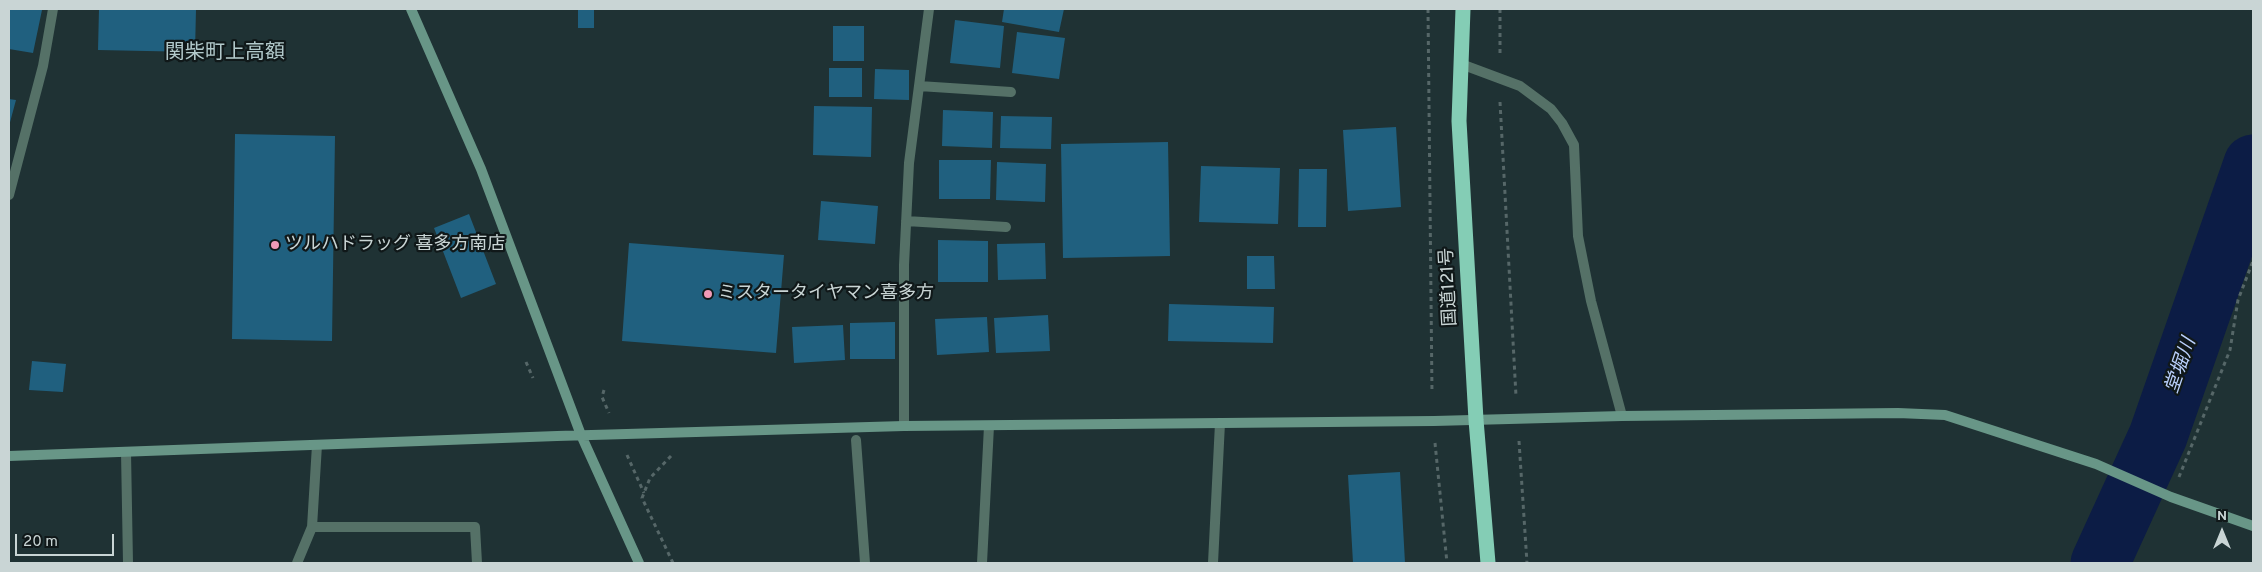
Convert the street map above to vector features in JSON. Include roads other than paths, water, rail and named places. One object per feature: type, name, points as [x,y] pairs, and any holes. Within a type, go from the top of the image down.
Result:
[{"type":"highway","name":"国道121号","points":[[1463,9],[1459,121],[1476,420],[1488,563]]},
{"type":"street","points":[[9,196],[43,66],[53,9]]},
{"type":"street","points":[[411,9],[481,170],[581,435],[639,563]]},
{"type":"street","points":[[904,426],[904,265],[909,163],[929,9]]},
{"type":"street","points":[[1461,64],[1520,86],[1551,109],[1562,123],[1574,145],[1578,236],[1591,301],[1622,416]]},
{"type":"street","points":[[919,86],[1011,92]]},
{"type":"street","points":[[906,221],[1006,226]]},
{"type":"street","points":[[9,456],[581,435],[904,426],[1898,413],[1945,415],[2096,464],[2171,496],[2253,526]]},
{"type":"street","points":[[1213,563],[1220,423]]},
{"type":"street","points":[[982,563],[989,426]]},
{"type":"street","points":[[856,440],[865,563]]},
{"type":"street","points":[[296,563],[312,527],[317,445]]},
{"type":"street","points":[[126,452],[128,563]]},
{"type":"street","points":[[312,527],[475,527],[477,563]]},
{"type":"waterway","name":"堂堀川","points":[[2100,563],[2158,436],[2253,164]]},
{"type":"place","name":"ツルハドラッグ 喜多方南店","points":[[275,245]]},
{"type":"place","name":"ミスタータイヤマン喜多方","points":[[708,294]]},
{"type":"district","name":"関柴町上高額","points":[[225,54]]}]
